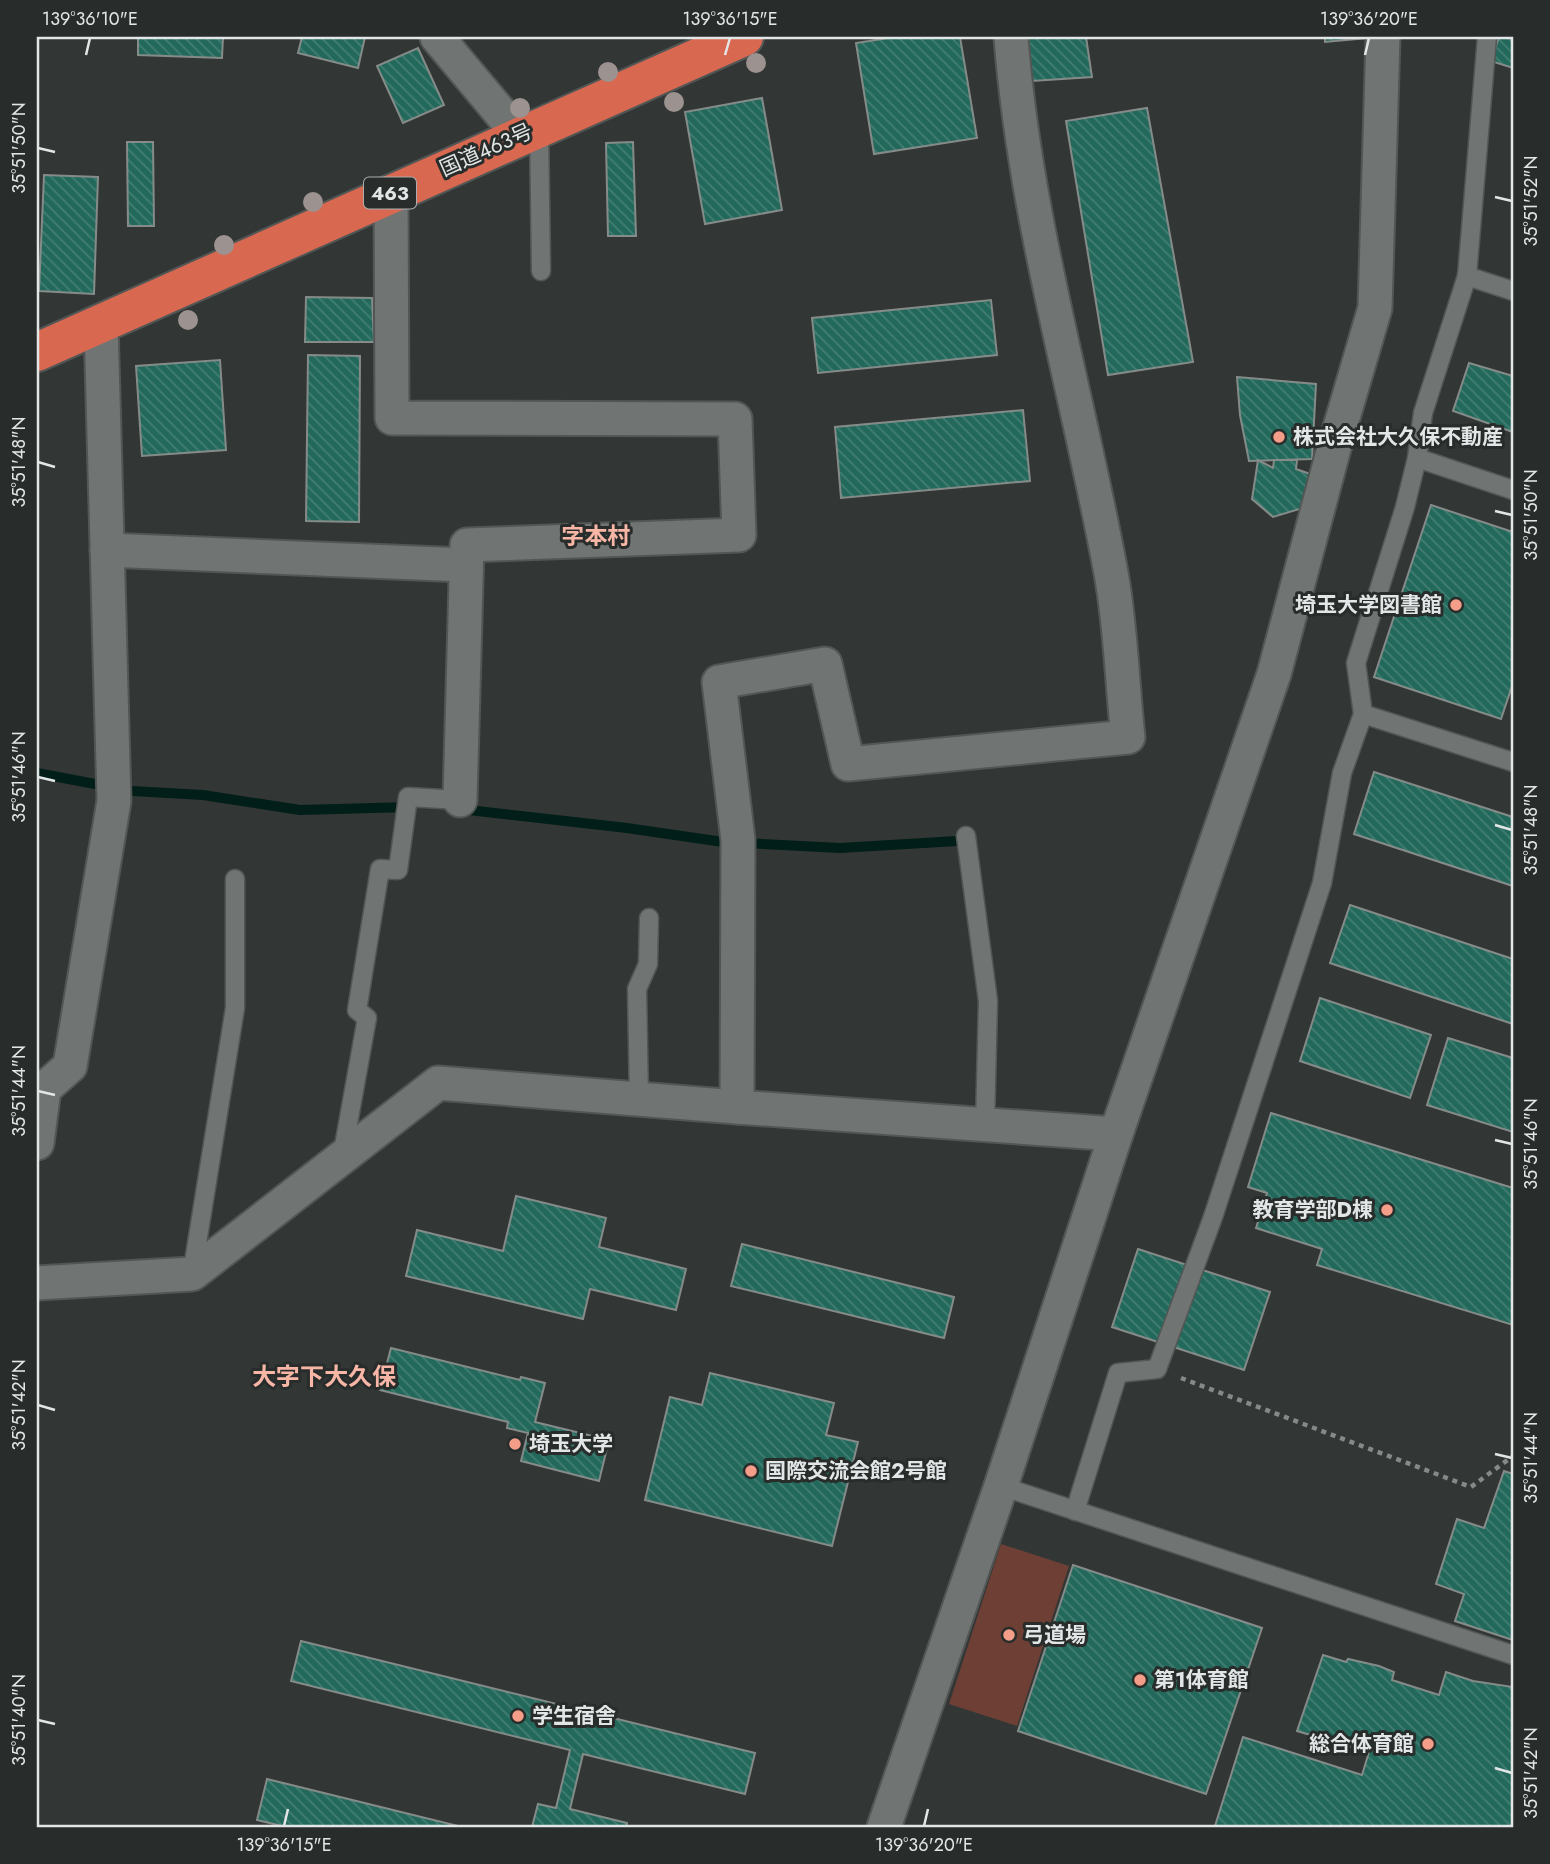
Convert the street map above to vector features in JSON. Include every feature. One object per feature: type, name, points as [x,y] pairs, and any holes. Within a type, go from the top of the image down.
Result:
[{"type":"highway","name":"国道463号","points":[[37,352],[744,37]]},
{"type":"street","points":[[437,37],[529,131]]},
{"type":"street","points":[[737,1107],[737,840],[719,682],[825,664],[848,764],[1128,737],[1112,576],[1040,244],[1011,37]]},
{"type":"street","points":[[884,1827],[1001,1486],[1116,1134],[1275,674],[1334,449],[1375,308],[1383,37]]},
{"type":"street","points":[[391,192],[392,418],[735,419],[739,535],[467,545],[460,800]]},
{"type":"street","points":[[37,1143],[44,1089],[70,1066],[114,801],[101,323]]},
{"type":"street","points":[[107,550],[465,565]]},
{"type":"street","points":[[37,1283],[192,1274],[438,1083],[1116,1134]]},
{"type":"lane","points":[[1075,1511],[1118,1373],[1157,1369],[1213,1217],[1322,883],[1342,773],[1363,714],[1356,663],[1405,508],[1417,458],[1423,413],[1467,276],[1487,37]]},
{"type":"lane","points":[[529,131],[541,271]]},
{"type":"lane","points":[[1467,276],[1513,291]]},
{"type":"lane","points":[[1417,458],[1513,490]]},
{"type":"lane","points":[[1363,714],[1513,762]]},
{"type":"lane","points":[[341,1158],[367,1017],[357,1010],[380,869],[398,870],[408,797],[460,800]]},
{"type":"lane","points":[[967,836],[988,1001],[985,1125]]},
{"type":"lane","points":[[192,1274],[235,1008],[235,879]]},
{"type":"lane","points":[[639,1099],[637,989],[648,964],[649,918]]},
{"type":"lane","points":[[1001,1486],[1513,1655]]},
{"type":"path","points":[[1157,1369],[1471,1487],[1513,1455]]},
{"type":"shaded area","name":"弓道場","points":[[1001,1544],[1069,1566],[1017,1726],[949,1704]]},
{"type":"building","points":[[138,37],[223,37],[222,58],[138,55]]},
{"type":"building","points":[[302,37],[365,37],[358,68],[298,53]]},
{"type":"building","points":[[895,37],[960,37],[977,138],[874,154],[856,43]]},
{"type":"building","points":[[1028,37],[1086,37],[1092,77],[1032,81]]},
{"type":"building","points":[[1325,37],[1368,37],[1368,38],[1325,42]]},
{"type":"building","points":[[1499,37],[1513,37],[1513,68],[1491,61]]},
{"type":"building","points":[[418,48],[444,105],[403,123],[377,66]]},
{"type":"building","points":[[762,98],[782,210],[705,224],[685,112]]},
{"type":"building","points":[[1147,108],[1193,362],[1108,375],[1066,121]]},
{"type":"building","points":[[127,142],[153,142],[154,226],[128,226]]},
{"type":"building","points":[[633,142],[636,236],[608,236],[606,143]]},
{"type":"building","points":[[44,175],[98,177],[94,294],[39,291]]},
{"type":"building","points":[[306,297],[372,298],[374,342],[305,342]]},
{"type":"building","points":[[991,300],[997,355],[818,373],[812,318]]},
{"type":"building","points":[[308,355],[360,356],[359,522],[306,521]]},
{"type":"building","points":[[220,360],[226,450],[142,456],[136,366]]},
{"type":"building","points":[[1469,363],[1513,376],[1513,432],[1453,411]]},
{"type":"building","name":"株式会社大久保不動産","points":[[1237,377],[1316,384],[1312,459],[1249,461],[1240,415]]},
{"type":"building","points":[[1023,410],[1030,481],[841,498],[835,427]]},
{"type":"building","points":[[1258,460],[1273,468],[1274,460],[1297,460],[1296,469],[1313,475],[1306,507],[1273,517],[1252,499]]},
{"type":"building","name":"埼玉大学図書館","points":[[1431,505],[1513,532],[1513,683],[1501,719],[1374,677]]},
{"type":"building","points":[[1374,772],[1513,817],[1513,886],[1354,834]]},
{"type":"building","points":[[1350,905],[1513,959],[1513,1024],[1330,963]]},
{"type":"building","points":[[1320,998],[1431,1035],[1410,1098],[1300,1061]]},
{"type":"building","points":[[1448,1038],[1513,1058],[1513,1132],[1427,1105]]},
{"type":"building","name":"教育学部D棟","points":[[1271,1113],[1513,1188],[1513,1325],[1317,1265],[1322,1249],[1256,1228],[1267,1193],[1248,1187]]},
{"type":"building","points":[[516,1196],[606,1218],[599,1247],[686,1269],[676,1310],[590,1289],[583,1319],[406,1276],[417,1230],[503,1251]]},
{"type":"building","points":[[742,1244],[954,1297],[944,1338],[731,1286]]},
{"type":"building","points":[[1138,1249],[1270,1292],[1244,1370],[1112,1327]]},
{"type":"building","points":[[391,1348],[520,1380],[521,1377],[545,1383],[535,1422],[609,1440],[599,1481],[521,1461],[528,1433],[507,1428],[508,1422],[380,1390]]},
{"type":"building","name":"国際交流会館2号館","points":[[710,1373],[834,1403],[826,1435],[858,1442],[832,1546],[645,1500],[670,1397],[702,1405]]},
{"type":"building","points":[[1504,1471],[1513,1474],[1513,1640],[1455,1621],[1464,1594],[1436,1584],[1457,1519],[1484,1528]]},
{"type":"building","name":"第1体育館","points":[[1073,1565],[1262,1628],[1206,1794],[1018,1731]]},
{"type":"building","name":"学生宿舎","points":[[301,1641],[755,1753],[745,1794],[583,1754],[570,1809],[627,1823],[626,1827],[532,1827],[538,1804],[556,1808],[570,1750],[291,1681]]},
{"type":"building","name":"総合体育館","points":[[1323,1655],[1346,1662],[1348,1659],[1379,1666],[1394,1672],[1392,1680],[1439,1695],[1446,1672],[1473,1681],[1513,1687],[1513,1827],[1215,1826],[1243,1737],[1362,1775],[1369,1752],[1297,1731]]},
{"type":"building","points":[[267,1779],[462,1827],[286,1827],[257,1820]]},
{"type":"waterway","points":[[37,773],[132,791],[203,795],[300,810],[410,807]]},
{"type":"waterway","points":[[460,809],[723,842],[840,848],[957,841]]},
{"type":"place","name":"株式会社大久保不動産","points":[[1279,437]]},
{"type":"place","name":"埼玉大学図書館","points":[[1456,605]]},
{"type":"place","name":"教育学部D棟","points":[[1387,1210]]},
{"type":"place","name":"埼玉大学","points":[[515,1444]]},
{"type":"place","name":"国際交流会館2号館","points":[[751,1471]]},
{"type":"place","name":"弓道場","points":[[1009,1635]]},
{"type":"place","name":"第1体育館","points":[[1140,1680]]},
{"type":"place","name":"学生宿舎","points":[[518,1716]]},
{"type":"place","name":"総合体育館","points":[[1428,1744]]},
{"type":"district","name":"字本村","points":[[596,536]]},
{"type":"district","name":"大字下大久保","points":[[324,1376]]}]
